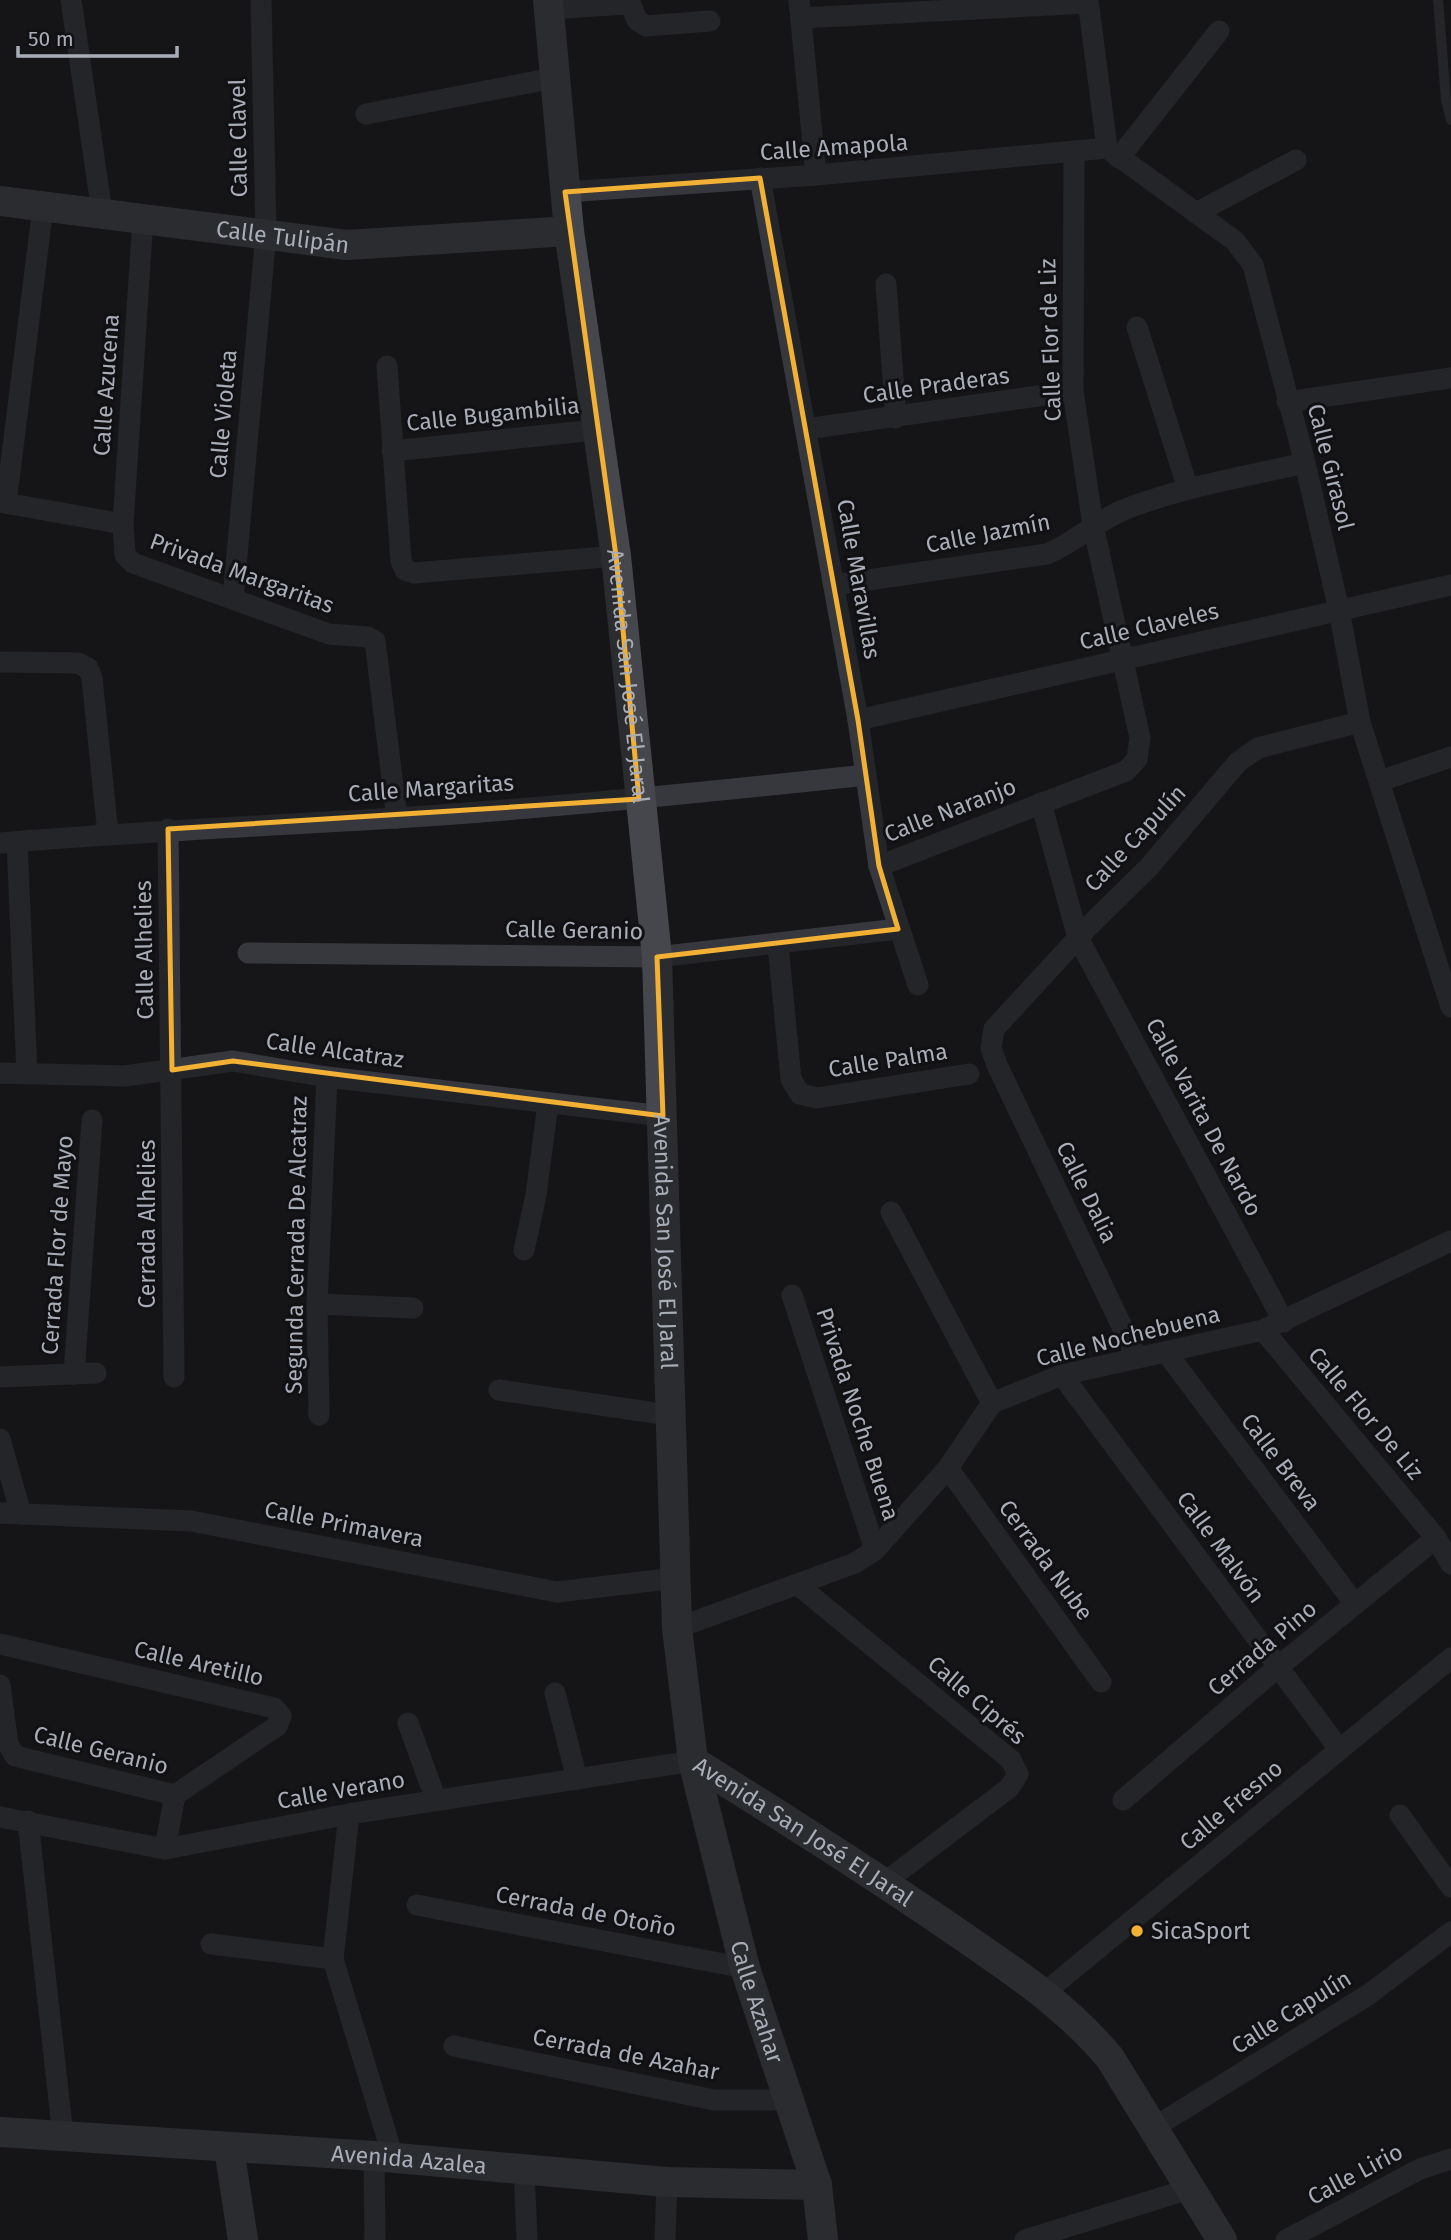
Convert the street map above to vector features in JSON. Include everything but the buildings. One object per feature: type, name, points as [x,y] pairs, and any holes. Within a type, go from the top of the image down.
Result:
[{"type":"street","points":[[71,0],[102,212]]},
{"type":"street","name":"Calle Clavel","points":[[261,0],[266,233]]},
{"type":"street","points":[[816,175],[800,9],[1088,1],[1113,153]]},
{"type":"street","points":[[548,4],[631,5],[637,20],[646,26],[710,21]]},
{"type":"street","name":"Avenida San José El Jaral","points":[[548,4],[569,232],[616,556],[657,957],[677,1628],[693,1761],[885,1882],[1044,1993],[1088,2032],[1110,2058],[1222,2240]]},
{"type":"street","points":[[1113,153],[1219,31]]},
{"type":"street","points":[[366,114],[554,78]]},
{"type":"street","name":"Calle Amapola","points":[[565,192],[1113,153]]},
{"type":"street","name":"Calle Girasol","points":[[1113,153],[1235,241],[1253,265],[1305,463],[1339,610],[1360,722],[1451,1007]]},
{"type":"street","name":"Calle Flor de Liz","points":[[1074,154],[1073,391],[1093,525],[1140,738],[1137,760]]},
{"type":"street","points":[[1196,213],[1296,160]]},
{"type":"street","name":"Calle Maravillas","points":[[760,178],[858,720],[879,866],[918,985]]},
{"type":"street","name":"Calle Tulipán","points":[[0,201],[347,245],[569,232]]},
{"type":"street","points":[[43,207],[3,503],[123,524]]},
{"type":"street","name":"Calle Azucena","points":[[125,555],[123,524],[143,218]]},
{"type":"street","name":"Calle Violeta","points":[[233,599],[266,233]]},
{"type":"street","points":[[886,284],[896,418]]},
{"type":"street","points":[[1137,327],[1188,489]]},
{"type":"street","points":[[387,366],[392,451]]},
{"type":"street","points":[[1287,402],[1451,378]]},
{"type":"street","name":"Calle Praderas","points":[[806,429],[1073,391]]},
{"type":"street","name":"Calle Bugambilia","points":[[596,430],[392,451],[401,561],[405,570],[414,573],[616,556]]},
{"type":"street","name":"Calle Jazmín","points":[[834,585],[1046,554],[1071,543],[1093,525],[1130,507],[1188,489],[1305,463]]},
{"type":"street","name":"Privada Margaritas","points":[[125,555],[133,563],[329,634],[368,637],[375,641],[397,818]]},
{"type":"street","name":"Calle Claveles","points":[[858,720],[1451,585]]},
{"type":"street","points":[[0,662],[78,663],[88,668],[92,678],[108,834]]},
{"type":"street","name":"Calle Capulín","points":[[991,1048],[994,1029],[1078,938],[1149,867],[1238,762],[1258,748],[1360,722]]},
{"type":"street","points":[[1380,781],[1451,757]]},
{"type":"street","name":"Calle Naranjo","points":[[879,866],[1126,771],[1137,760]]},
{"type":"street","name":"Calle Margaritas","points":[[8,842],[168,829],[397,818],[639,799],[866,775]]},
{"type":"street","name":"Calle Naranjo","points":[[1041,803],[1078,938]]},
{"type":"street","name":"Calle Alhelies","points":[[168,829],[172,1070]]},
{"type":"street","points":[[8,842],[27,1074]]},
{"type":"street","name":"Calle Geranio","points":[[248,953],[657,957],[898,929]]},
{"type":"street","name":"Calle Varita De Nardo","points":[[1078,938],[1284,1322]]},
{"type":"street","name":"Calle Palma","points":[[778,945],[791,1079],[800,1094],[817,1098],[969,1074]]},
{"type":"street","name":"Calle Dalia","points":[[991,1048],[1137,1358]]},
{"type":"street","name":"Calle Alcatraz","points":[[0,1073],[125,1076],[233,1062],[327,1077],[663,1116]]},
{"type":"street","name":"Cerrada Alhelies","points":[[172,1070],[174,1377]]},
{"type":"street","name":"Segunda Cerrada De Alcatraz","points":[[319,1415],[317,1304],[327,1077]]},
{"type":"street","points":[[524,1250],[536,1195],[548,1104]]},
{"type":"street","name":"Cerrada Flor de Mayo","points":[[74,1374],[92,1120]]},
{"type":"street","points":[[677,1628],[855,1563],[875,1549],[948,1468],[992,1403],[891,1212]]},
{"type":"street","name":"Calle Nochebuena","points":[[992,1403],[1062,1375],[1263,1330],[1451,1241]]},
{"type":"street","name":"Privada Noche Buena","points":[[792,1294],[875,1549]]},
{"type":"street","points":[[317,1304],[413,1307]]},
{"type":"street","name":"Calle Flor De Liz","points":[[1263,1330],[1436,1538],[1451,1564]]},
{"type":"street","name":"Calle Breva","points":[[1166,1352],[1355,1604]]},
{"type":"street","points":[[0,1377],[96,1373]]},
{"type":"street","name":"Calle Malvón","points":[[1062,1375],[1339,1749]]},
{"type":"street","points":[[499,1390],[669,1415]]},
{"type":"street","points":[[0,1439],[10,1514]]},
{"type":"street","name":"Cerrada Nube","points":[[948,1468],[1101,1682]]},
{"type":"street","name":"Calle Primavera","points":[[10,1514],[191,1521],[556,1592],[676,1578]]},
{"type":"street","name":"Cerrada Pino","points":[[1123,1800],[1278,1667],[1436,1538]]},
{"type":"street","name":"Calle Ciprés","points":[[798,1585],[1011,1760],[1018,1774],[1009,1788],[885,1882]]},
{"type":"street","name":"Calle Aretillo","points":[[0,1644],[274,1708],[281,1716],[277,1726],[175,1795]]},
{"type":"street","name":"Calle Fresno","points":[[1044,1993],[1451,1658]]},
{"type":"street","name":"Calle Geranio","points":[[0,1685],[8,1744],[15,1756],[175,1795]]},
{"type":"street","points":[[555,1693],[577,1779]]},
{"type":"street","points":[[408,1723],[436,1800]]},
{"type":"street","name":"Calle Verano","points":[[0,1817],[165,1849],[349,1814],[693,1761]]},
{"type":"street","name":"Calle Azahar","points":[[693,1761],[745,1968],[817,2185],[823,2240]]},
{"type":"street","points":[[165,1849],[175,1795]]},
{"type":"street","points":[[349,1814],[333,1959],[384,2157],[375,2240]]},
{"type":"street","points":[[1400,1815],[1451,1887]]},
{"type":"street","points":[[28,1821],[63,2136]]},
{"type":"street","name":"Cerrada de Otoño","points":[[417,1905],[745,1968]]},
{"type":"street","name":"Calle Capulín","points":[[1153,2128],[1368,1995],[1451,1932]]},
{"type":"street","points":[[211,1944],[333,1959]]},
{"type":"street","name":"Cerrada de Azahar","points":[[454,2046],[714,2100],[789,2100]]},
{"type":"street","name":"Avenida Azalea","points":[[0,2132],[384,2157],[667,2182],[817,2185]]},
{"type":"street","points":[[229,2148],[243,2240]]},
{"type":"street","name":"Calle Lirio","points":[[1286,2240],[1420,2169],[1451,2159]]},
{"type":"street","points":[[524,2168],[527,2240]]},
{"type":"street","points":[[665,2240],[667,2182]]},
{"type":"street","points":[[1025,2240],[1189,2189]]},
{"type":"lane","points":[[1438,0],[1446,100],[1451,120]]},
{"type":"highlighted area","points":[[760,178],[858,720],[879,866],[898,929],[657,957],[663,1116],[233,1061],[172,1070],[168,829],[639,799],[616,556],[565,192]]},
{"type":"place","name":"SicaSport","points":[[1137,1931]]}]
